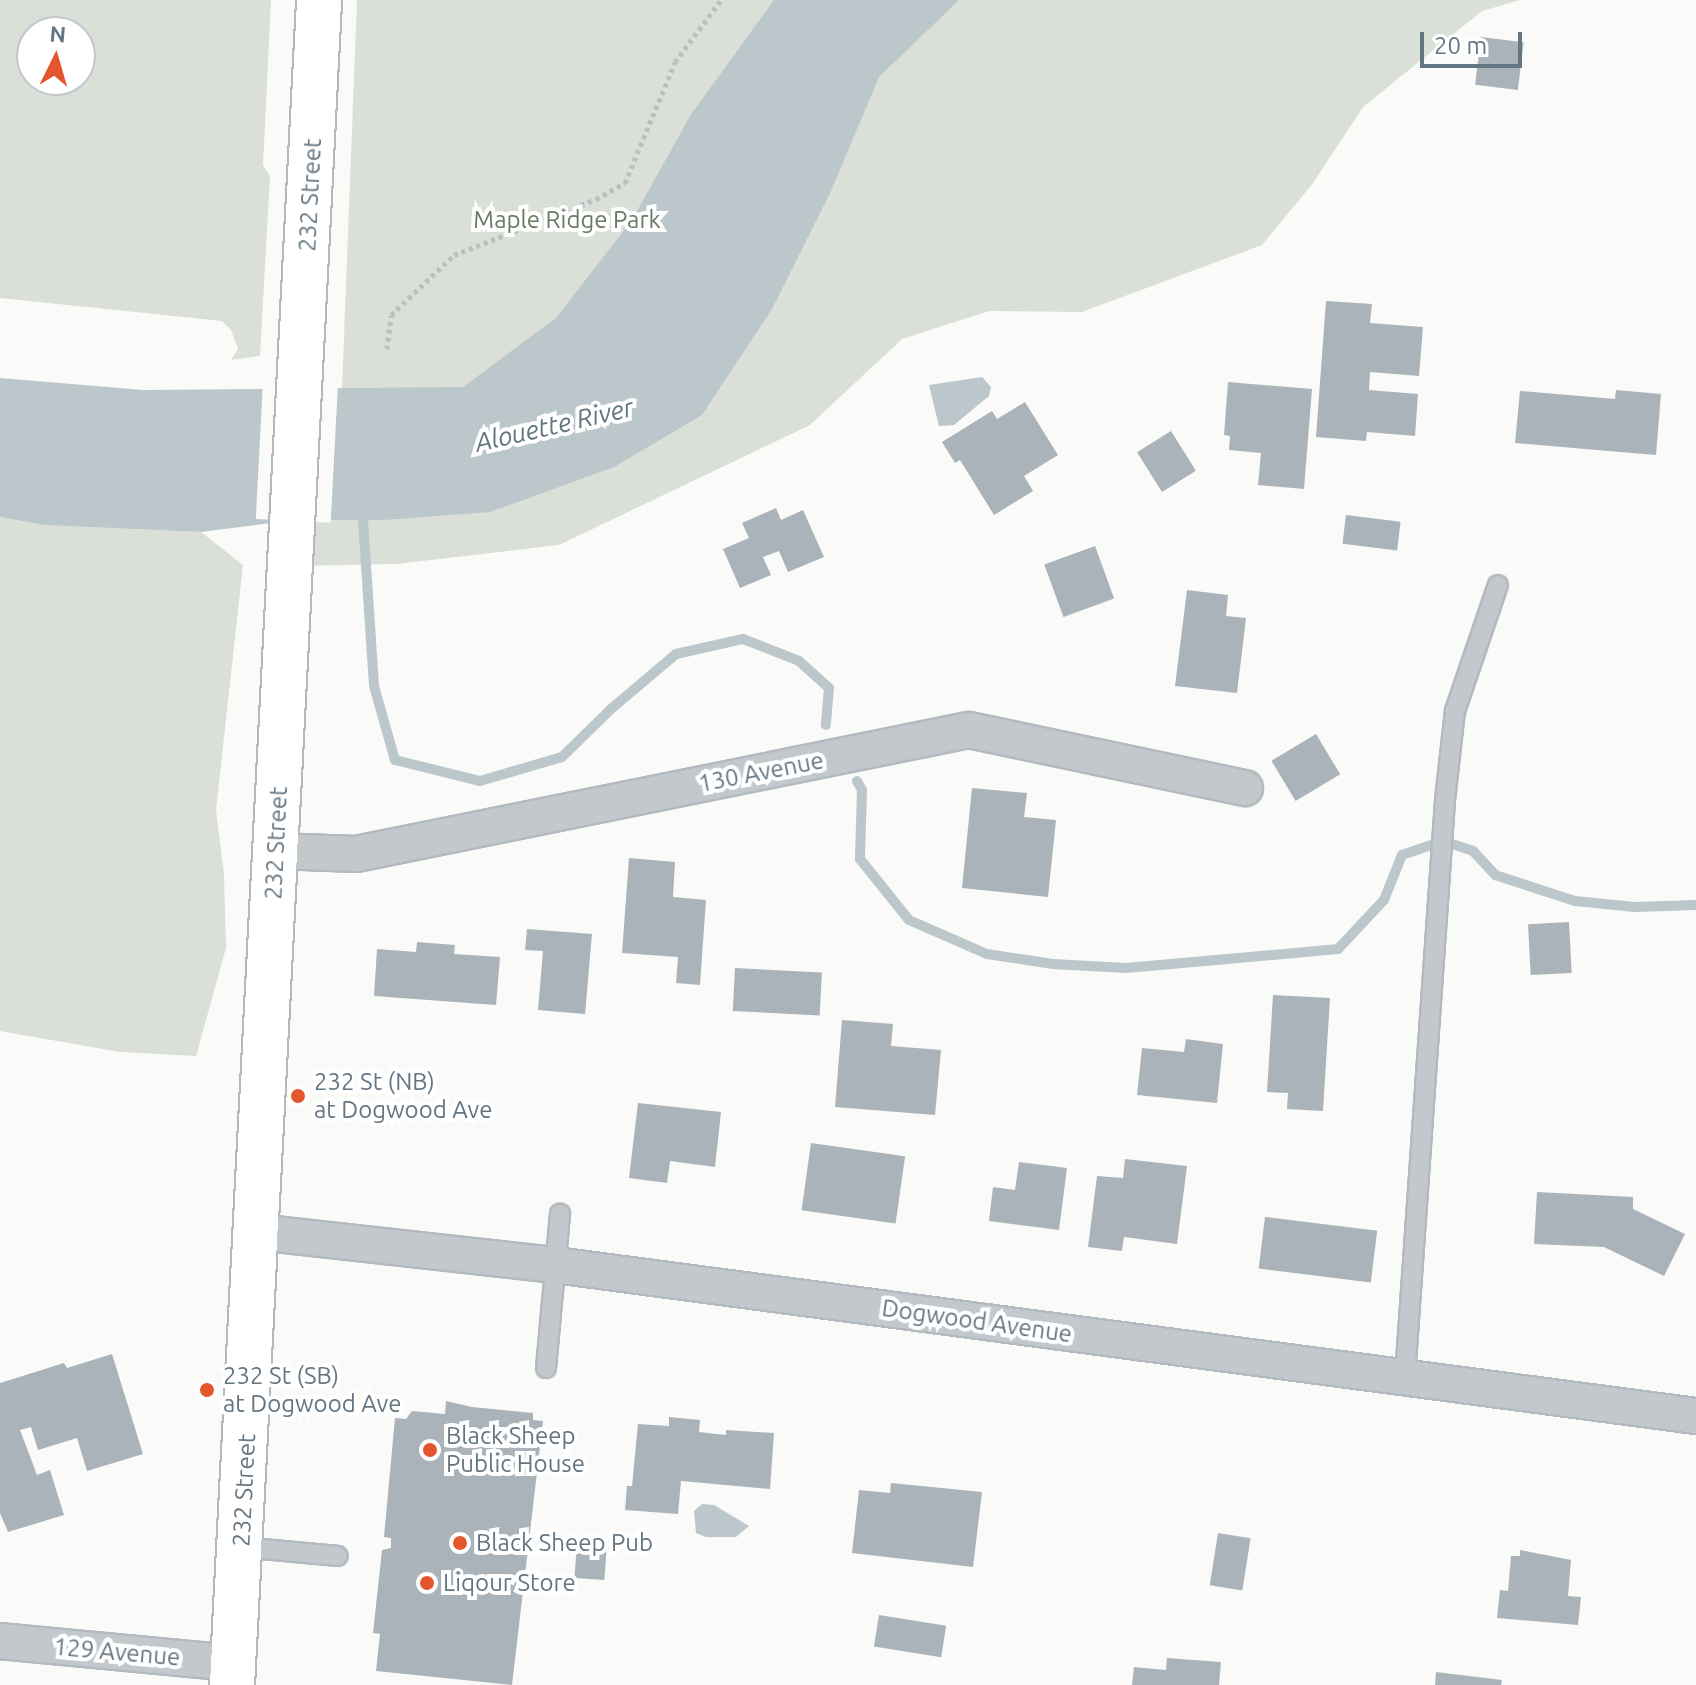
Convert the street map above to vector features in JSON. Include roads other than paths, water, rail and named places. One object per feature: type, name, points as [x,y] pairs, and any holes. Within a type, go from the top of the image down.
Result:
[{"type":"main road","name":"232 Street","points":[[233,1674],[319,0]]},
{"type":"street","name":"130 Avenue","points":[[276,851],[356,854],[969,730],[1245,788]]},
{"type":"street","name":"Dogwood Avenue","points":[[257,1232],[555,1265],[1696,1416]]},
{"type":"street","name":"129 Avenue","points":[[0,1641],[233,1674]]},
{"type":"lane","points":[[1405,1377],[1445,800],[1455,711],[1498,585]]},
{"type":"lane","points":[[546,1368],[560,1214]]},
{"type":"lane","points":[[241,1547],[338,1556]]},
{"type":"water","name":"Alouette River","points":[[774,0],[959,0],[879,77],[831,191],[772,309],[702,415],[614,467],[490,512],[384,520],[294,520],[201,532],[43,525],[0,517],[0,378],[143,390],[463,387],[556,318],[632,220],[690,116]]},
{"type":"water","points":[[982,377],[991,387],[989,396],[954,425],[939,426],[929,385]]},
{"type":"water","points":[[702,1504],[714,1505],[749,1526],[736,1537],[706,1537],[696,1533],[694,1511]]},
{"type":"waterway","points":[[363,520],[374,686],[395,760],[480,781],[562,757],[611,709],[676,654],[743,639],[799,661],[829,688],[826,725]]},
{"type":"waterway","points":[[857,781],[862,790],[860,859],[909,920],[987,954],[1053,964],[1126,968],[1338,949],[1384,900],[1402,855],[1434,844]]},
{"type":"waterway","points":[[1449,843],[1473,851],[1495,875],[1575,901],[1635,907],[1696,905]]},
{"type":"place","name":"232 St (NB) at Dogwood Ave","points":[[298,1096]]},
{"type":"place","name":"232 St (SB) at Dogwood Ave","points":[[207,1390]]},
{"type":"place","name":"Black Sheep Public House","points":[[430,1450]]},
{"type":"place","name":"Black Sheep Pub","points":[[460,1543]]},
{"type":"place","name":"Liqour Store","points":[[427,1583]]},
{"type":"park label","name":"Maple Ridge Park","points":[[567,220]]}]
